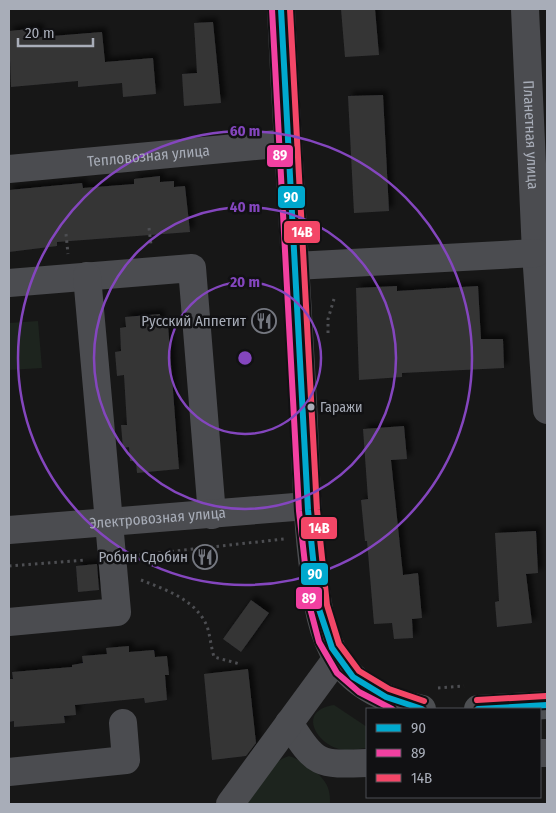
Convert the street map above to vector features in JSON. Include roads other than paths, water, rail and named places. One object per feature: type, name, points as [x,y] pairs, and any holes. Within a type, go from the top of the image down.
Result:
[{"type":"main road","points":[[281,9],[307,506],[317,600],[325,634],[337,658],[358,682],[389,699],[426,698]]},
{"type":"main road","points":[[476,698],[547,705]]},
{"type":"street","name":"Планетная улица","points":[[525,9],[536,253],[547,410]]},
{"type":"street","name":"Тепловозная улица","points":[[9,169],[288,143]]},
{"type":"street","points":[[295,266],[536,253]]},
{"type":"street","points":[[9,283],[192,268],[212,514]]},
{"type":"street","points":[[9,622],[117,612],[87,276]]},
{"type":"street","name":"Электровозная улица","points":[[9,530],[307,506]]},
{"type":"street","points":[[230,804],[337,658]]},
{"type":"street","points":[[9,772],[126,760],[123,723]]},
{"type":"street","points":[[289,723],[309,753],[324,763],[366,763]]},
{"type":"place","name":"Русский Аппетит","points":[[264,321]]},
{"type":"place","name":"Гаражи","points":[[311,407]]},
{"type":"place","name":"Робин Сдобин","points":[[205,557]]}]
